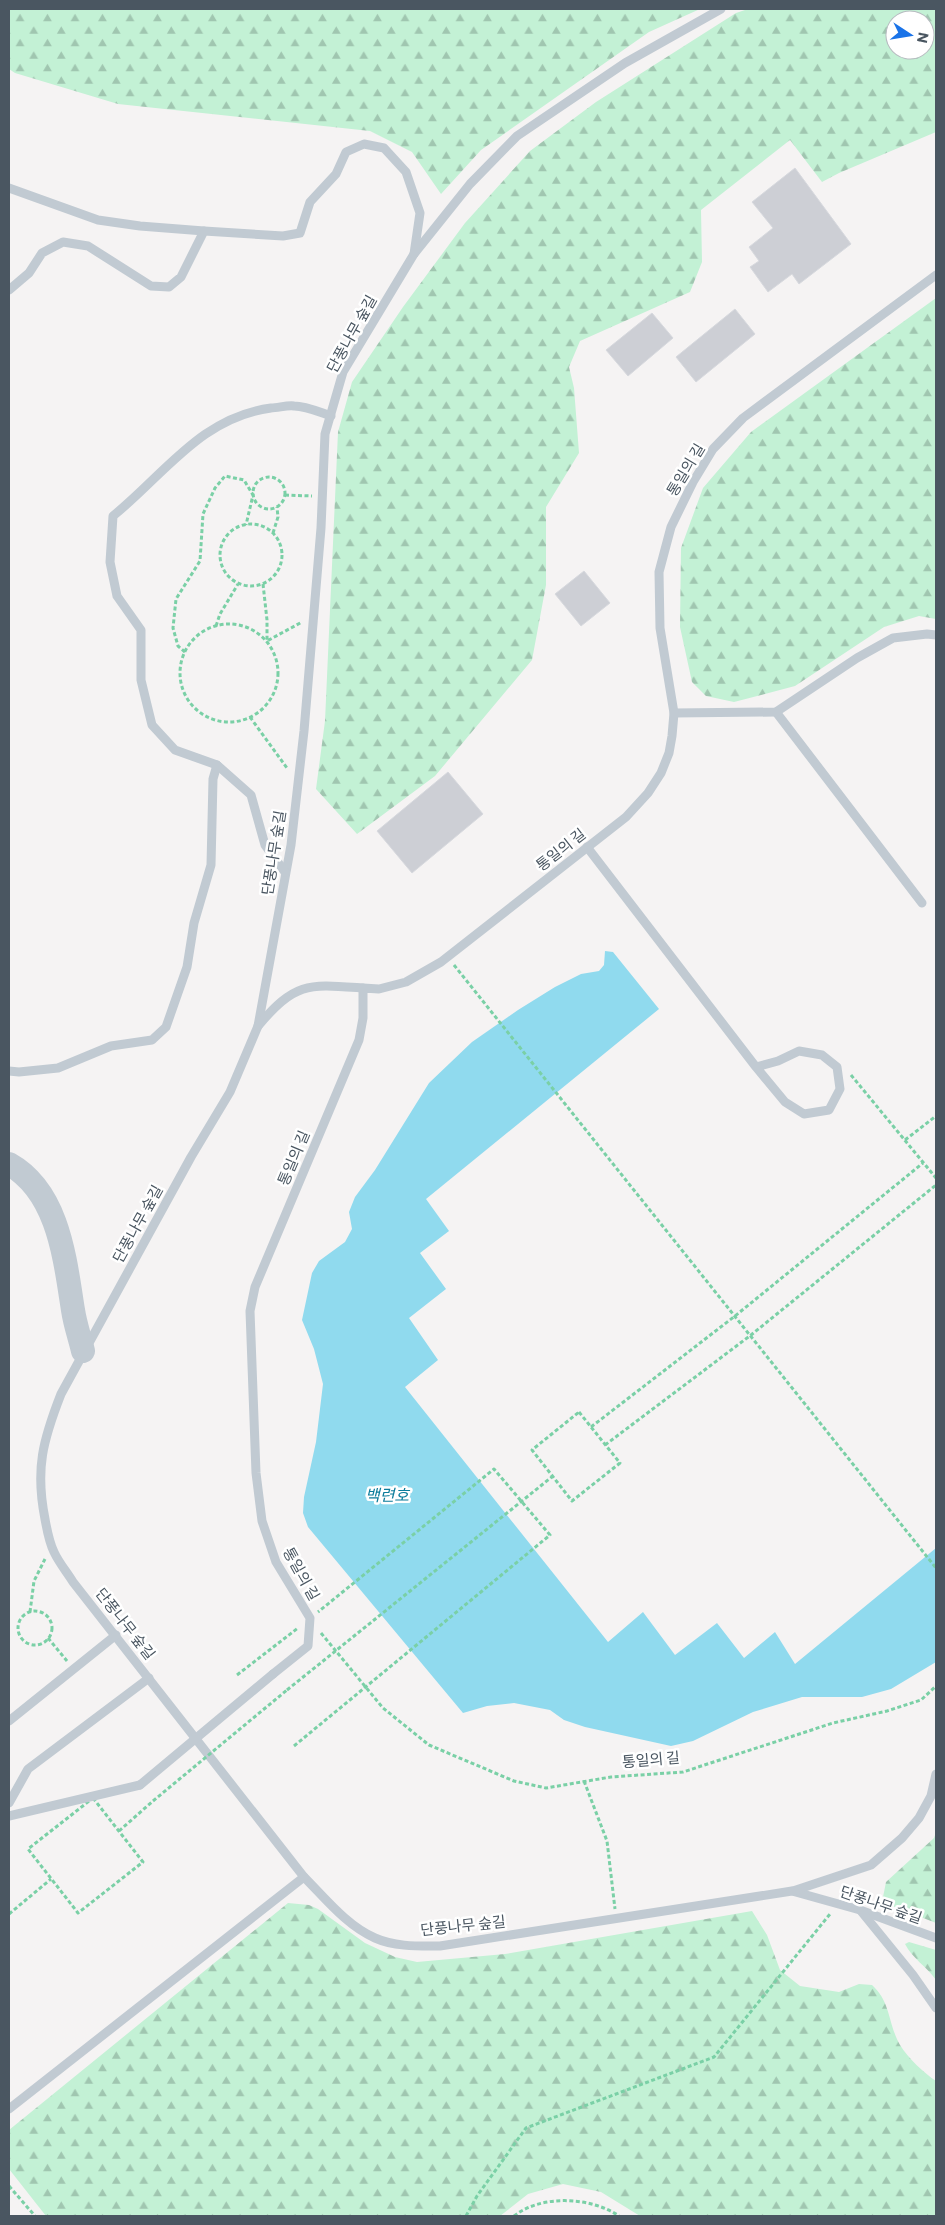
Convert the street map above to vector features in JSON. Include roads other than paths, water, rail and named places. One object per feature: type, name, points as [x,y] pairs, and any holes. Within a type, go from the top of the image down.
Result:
[{"type":"street","points":[[9,1164],[17,1169],[38,1190],[54,1221],[64,1258],[73,1313],[83,1352]]},
{"type":"lane","name":"단풍나무 숲길","points":[[721,9],[625,63],[518,136],[470,184],[414,254],[343,372],[325,434],[323,496],[314,615],[291,846],[258,1026],[230,1092],[60,1394],[51,1419],[39,1475],[43,1509],[54,1552],[73,1582],[304,1877],[348,1921],[375,1938],[403,1945],[440,1946],[792,1891],[860,1910],[936,1938]]},
{"type":"lane","points":[[9,188],[98,220],[140,226],[204,231],[283,236],[300,234],[310,202],[336,174],[346,152],[364,144],[384,148],[406,172],[420,213],[414,254]]},
{"type":"lane","points":[[9,290],[29,273],[42,254],[63,242],[88,246],[151,286],[169,287],[181,277],[204,231]]},
{"type":"lane","name":"통일의 길","points":[[9,1816],[140,1785],[308,1646],[310,1618],[276,1562],[262,1521],[256,1474],[250,1311],[255,1287],[360,1040],[363,1018],[363,988],[379,989],[406,982],[447,957],[626,817],[648,793],[661,773],[669,753],[674,713],[660,628],[659,572],[671,527],[693,482],[713,449],[744,418],[936,275]]},
{"type":"lane","points":[[285,872],[265,845],[251,795],[217,764],[175,750],[152,725],[141,680],[141,630],[117,596],[110,562],[113,516],[135,499],[171,460],[219,424],[254,411],[294,406],[331,416]]},
{"type":"lane","points":[[674,713],[776,712],[857,658],[893,638],[927,634],[936,636]]},
{"type":"lane","points":[[776,712],[922,903]]},
{"type":"lane","points":[[9,1071],[19,1072],[58,1068],[111,1046],[152,1040],[166,1027],[187,967],[194,923],[210,865],[213,779],[217,764]]},
{"type":"lane","points":[[587,847],[756,1067],[785,1102],[804,1114],[829,1110],[840,1089],[837,1068],[822,1055],[799,1051],[778,1061],[756,1067]]},
{"type":"lane","points":[[258,1026],[272,1010],[303,988],[319,985],[363,988]]},
{"type":"lane","points":[[9,1721],[116,1635]]},
{"type":"lane","points":[[9,1803],[28,1769],[149,1678]]},
{"type":"lane","points":[[792,1891],[871,1865],[902,1838],[919,1818],[931,1796],[936,1774]]},
{"type":"lane","points":[[9,2110],[304,1877]]},
{"type":"lane","points":[[860,1910],[936,2008]]},
{"type":"water","name":"백련호","points":[[605,951],[613,952],[659,1009],[426,1199],[449,1231],[420,1253],[446,1289],[409,1318],[438,1360],[405,1387],[608,1642],[643,1612],[675,1655],[717,1623],[744,1658],[775,1632],[795,1664],[936,1548],[936,1662],[891,1689],[862,1697],[802,1697],[753,1712],[693,1741],[671,1746],[585,1727],[564,1720],[550,1710],[514,1703],[487,1706],[463,1713],[308,1527],[303,1513],[304,1497],[316,1442],[323,1384],[314,1349],[302,1320],[312,1273],[319,1261],[345,1242],[352,1229],[349,1212],[355,1197],[375,1170],[429,1083],[472,1042],[518,1010],[555,987],[581,974],[599,971],[604,965]]}]
